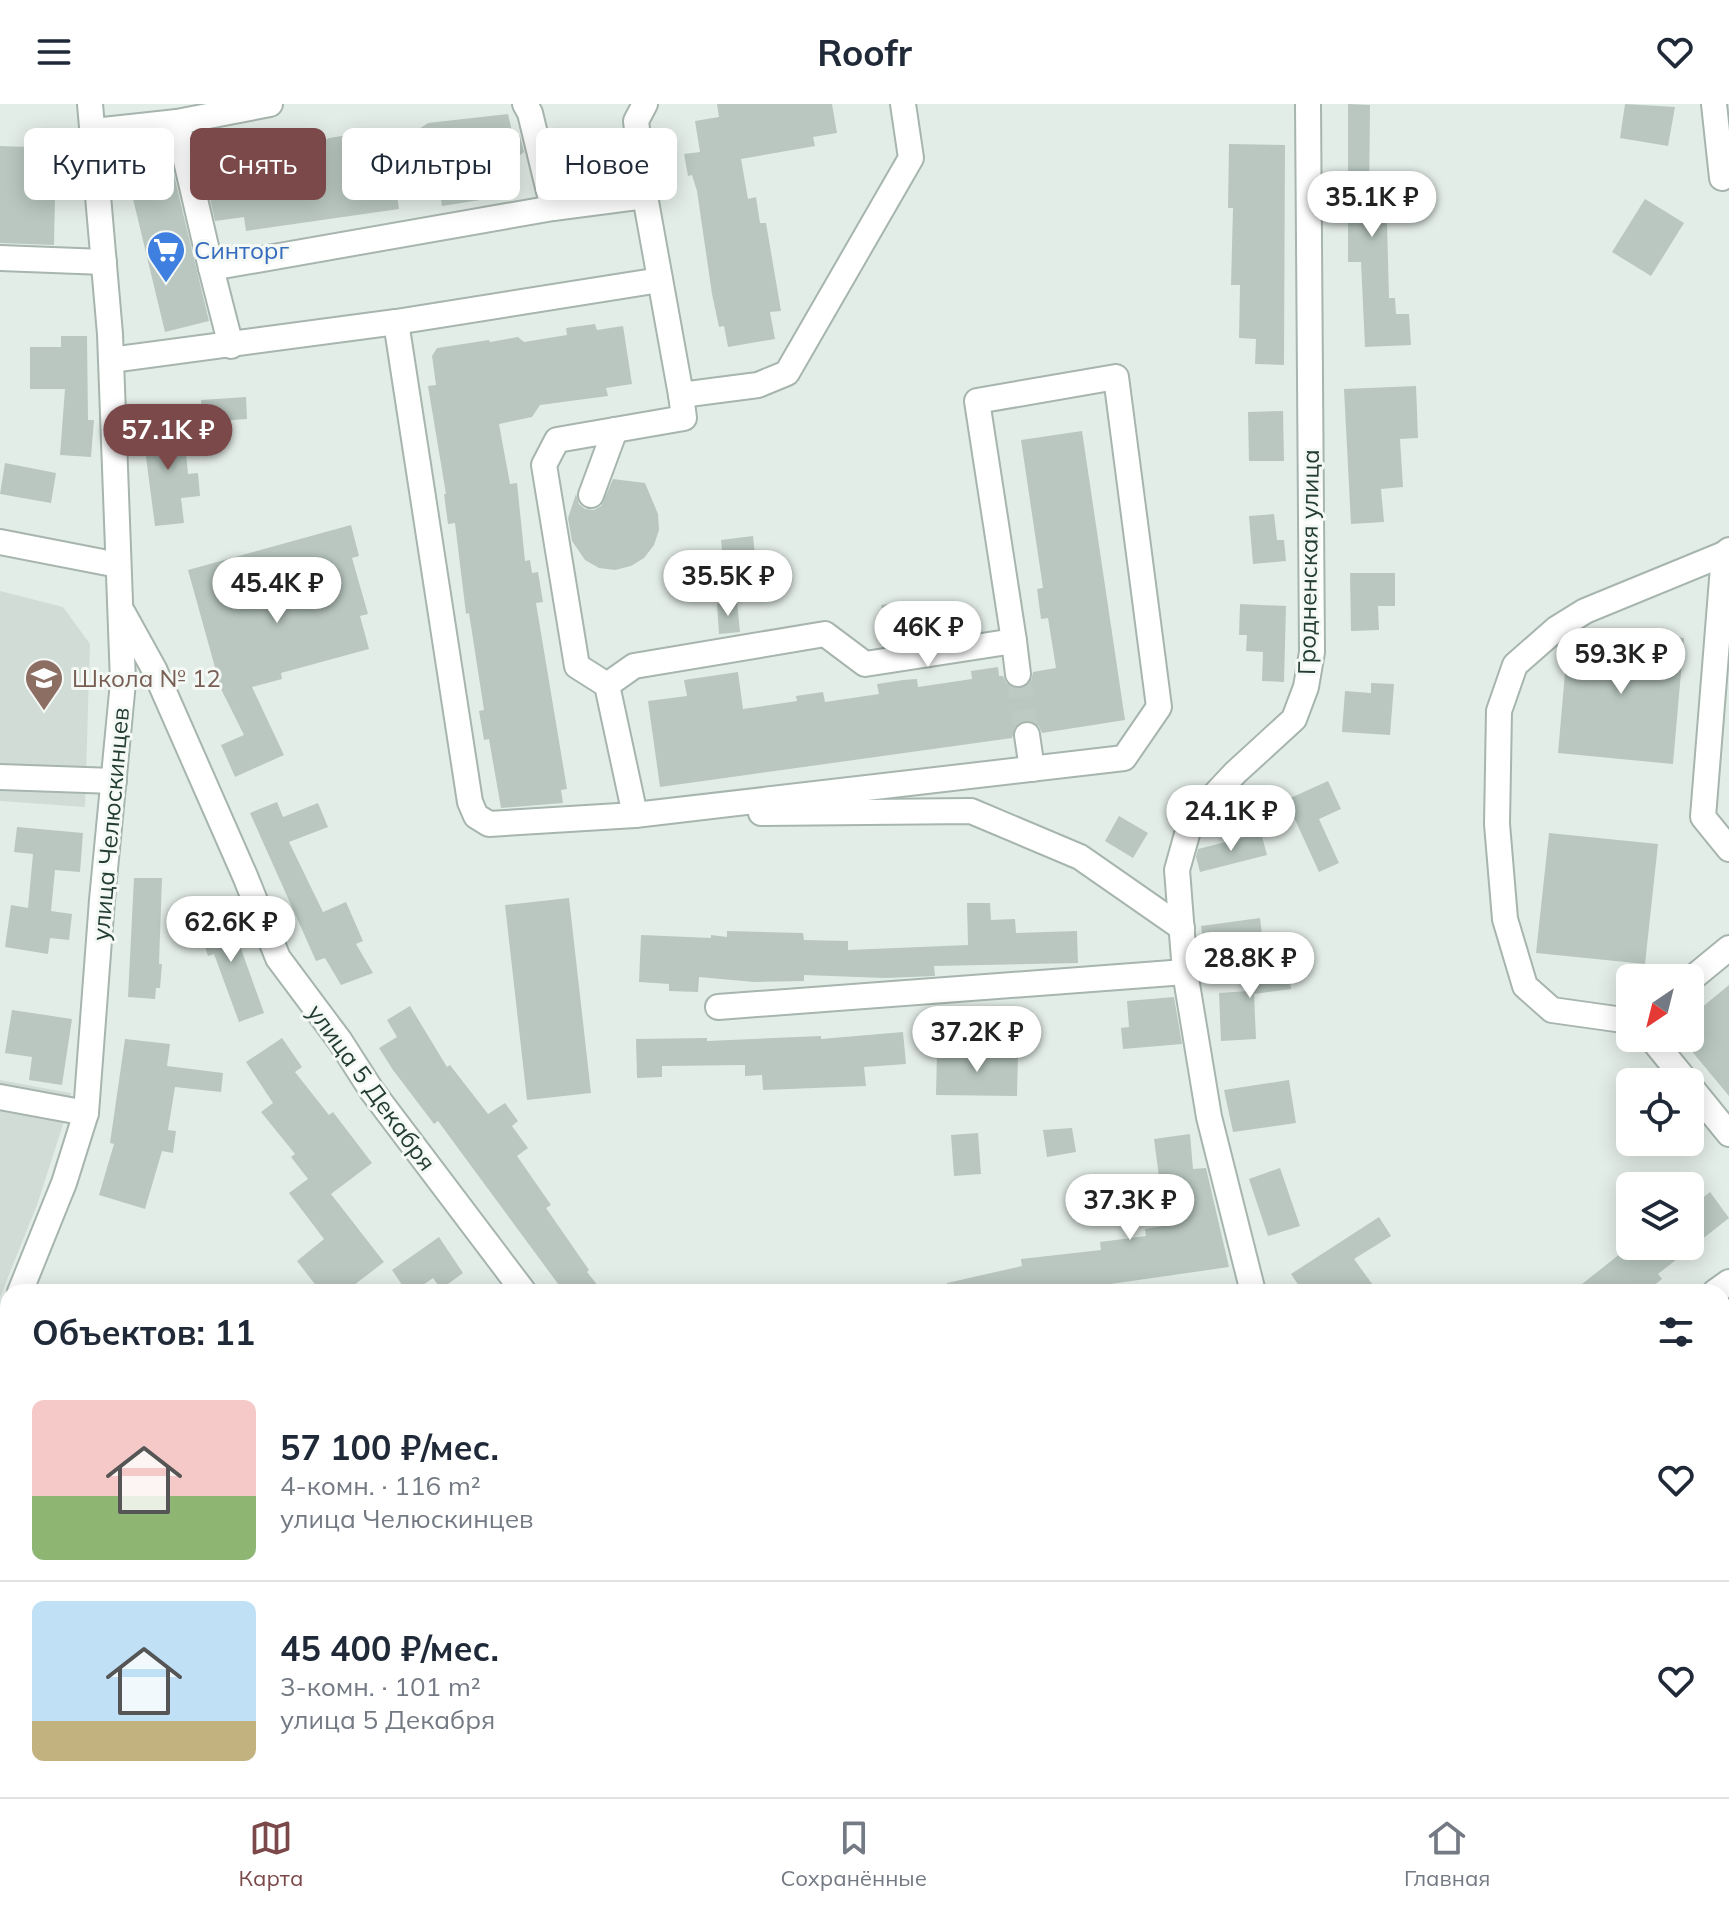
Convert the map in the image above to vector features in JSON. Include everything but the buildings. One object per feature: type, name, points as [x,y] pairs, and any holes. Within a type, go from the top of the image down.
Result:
[{"type":"street","name":"улица Челюскинцев","points":[[90,104],[94,128]]},
{"type":"street","points":[[122,128],[177,122],[270,104]]},
{"type":"street","points":[[525,104],[530,113],[553,208]]},
{"type":"street","points":[[637,128],[636,121],[645,104]]},
{"type":"street","points":[[681,395],[758,385],[787,373],[911,158],[903,104]]},
{"type":"street","name":"Гродненская улица","points":[[1251,1284],[1209,1117],[1185,972],[1177,870],[1191,820],[1235,773],[1294,719],[1306,687],[1312,652],[1308,104]]},
{"type":"street","points":[[1714,104],[1722,178]]},
{"type":"street","points":[[177,122],[231,346]]},
{"type":"street","name":"улица Челюскинцев","points":[[23,1284],[64,1183],[86,1113],[123,682],[111,360],[99,200]]},
{"type":"street","points":[[211,268],[614,200]]},
{"type":"street","points":[[635,815],[607,685],[577,666],[544,465],[557,440],[684,418],[646,200]]},
{"type":"street","points":[[0,258],[104,262]]},
{"type":"street","points":[[111,360],[396,322],[660,280]]},
{"type":"street","points":[[396,322],[470,802],[476,816],[489,824],[635,815],[1124,758],[1159,707],[1116,377],[977,401],[1018,674]]},
{"type":"street","points":[[591,495],[615,430]]},
{"type":"street","points":[[0,542],[118,565]]},
{"type":"street","points":[[1616,1019],[1552,1010],[1525,986],[1505,919],[1497,824],[1499,711],[1515,665],[1556,629],[1585,611],[1726,552],[1703,817],[1729,849]]},
{"type":"street","name":"улица 5 Декабря","points":[[121,609],[161,683],[278,958],[340,1041],[372,1091],[518,1284]]},
{"type":"street","points":[[607,685],[634,666],[825,634],[865,664],[1014,641]]},
{"type":"street","points":[[1027,735],[1032,769]]},
{"type":"street","points":[[0,777],[114,781]]},
{"type":"street","points":[[635,815],[971,811],[1080,857],[1182,928]]},
{"type":"street","points":[[1704,969],[1729,948]]},
{"type":"street","points":[[718,1007],[1185,972]]},
{"type":"street","points":[[1662,1052],[1675,1068]]},
{"type":"street","points":[[0,1097],[86,1113]]},
{"type":"street","points":[[1704,1104],[1729,1134]]},
{"type":"shaded area","name":"Школа № 12","points":[[0,591],[63,607],[90,644],[85,807],[0,801]]},
{"type":"shaded area","points":[[0,1080],[71,1093],[37,1205],[5,1284],[0,1284]]},
{"type":"tunnel","points":[[1018,674],[1027,735]]},
{"type":"place","name":"Синторг","points":[[166,284]]},
{"type":"place","name":"Школа № 12","points":[[44,712]]}]
